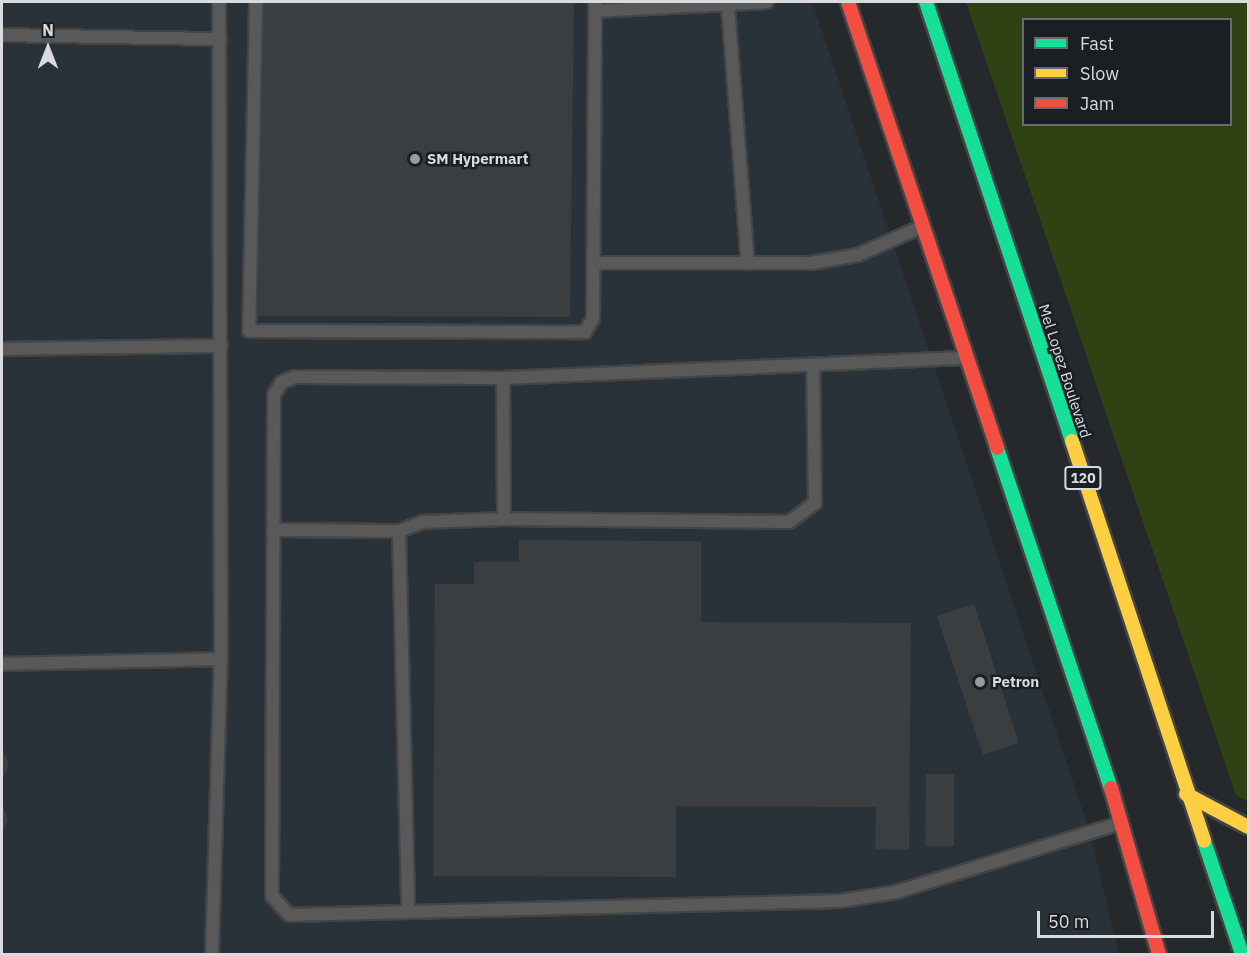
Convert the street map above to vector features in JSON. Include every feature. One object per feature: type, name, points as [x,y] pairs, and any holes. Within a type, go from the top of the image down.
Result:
[{"type":"main road","points":[[848,2],[1122,822],[1159,954]]},
{"type":"main road","name":"Mel Lopez Boulevard","points":[[926,2],[1186,794],[1242,954]]},
{"type":"main road","points":[[1186,794],[1248,827]]},
{"type":"lane","points":[[212,954],[221,659],[219,2]]},
{"type":"lane","points":[[256,2],[249,331],[585,332],[594,318],[595,6],[728,6],[766,2]]},
{"type":"lane","points":[[728,6],[748,263]]},
{"type":"lane","points":[[2,35],[220,39]]},
{"type":"lane","points":[[593,263],[811,263],[858,255],[924,226]]},
{"type":"lane","points":[[2,349],[221,346]]},
{"type":"lane","points":[[968,357],[813,368],[503,378],[295,377],[282,382],[274,395],[272,896],[289,915],[408,909],[840,901],[896,892],[1122,822]]},
{"type":"lane","points":[[274,530],[399,531],[422,522],[504,519],[789,522],[815,503],[813,368]]},
{"type":"lane","points":[[503,378],[504,519]]},
{"type":"lane","points":[[399,531],[408,909]]},
{"type":"lane","points":[[2,664],[221,659]]},
{"type":"shaded area","points":[[2,2],[812,2],[1089,829],[1119,954],[2,954]]},
{"type":"green space","points":[[966,2],[1248,2],[1248,801],[1236,795]]},
{"type":"building","name":"SM Hypermart","points":[[261,2],[574,2],[570,317],[258,316]]},
{"type":"building","points":[[519,540],[701,541],[701,622],[911,623],[909,850],[875,849],[876,807],[676,806],[676,877],[433,876],[435,584],[474,584],[474,562],[519,562]]},
{"type":"building","points":[[974,604],[1019,743],[983,755],[937,616]]},
{"type":"building","points":[[2,748],[9,764],[2,781]]},
{"type":"building","points":[[926,774],[954,774],[954,846],[925,846]]},
{"type":"building","points":[[2,804],[8,819],[2,834]]},
{"type":"traffic: fast","points":[[926,2],[1072,441]]},
{"type":"traffic: fast","points":[[997,448],[1111,788]]},
{"type":"traffic: fast","points":[[1204,841],[1242,954]]},
{"type":"traffic: slow","points":[[1072,441],[1204,841]]},
{"type":"traffic: slow","points":[[1186,794],[1248,827]]},
{"type":"traffic: jam","points":[[848,2],[997,448]]},
{"type":"traffic: jam","points":[[1111,788],[1159,954]]},
{"type":"place","name":"SM Hypermart","points":[[415,159]]},
{"type":"place","name":"Petron","points":[[980,682]]}]
